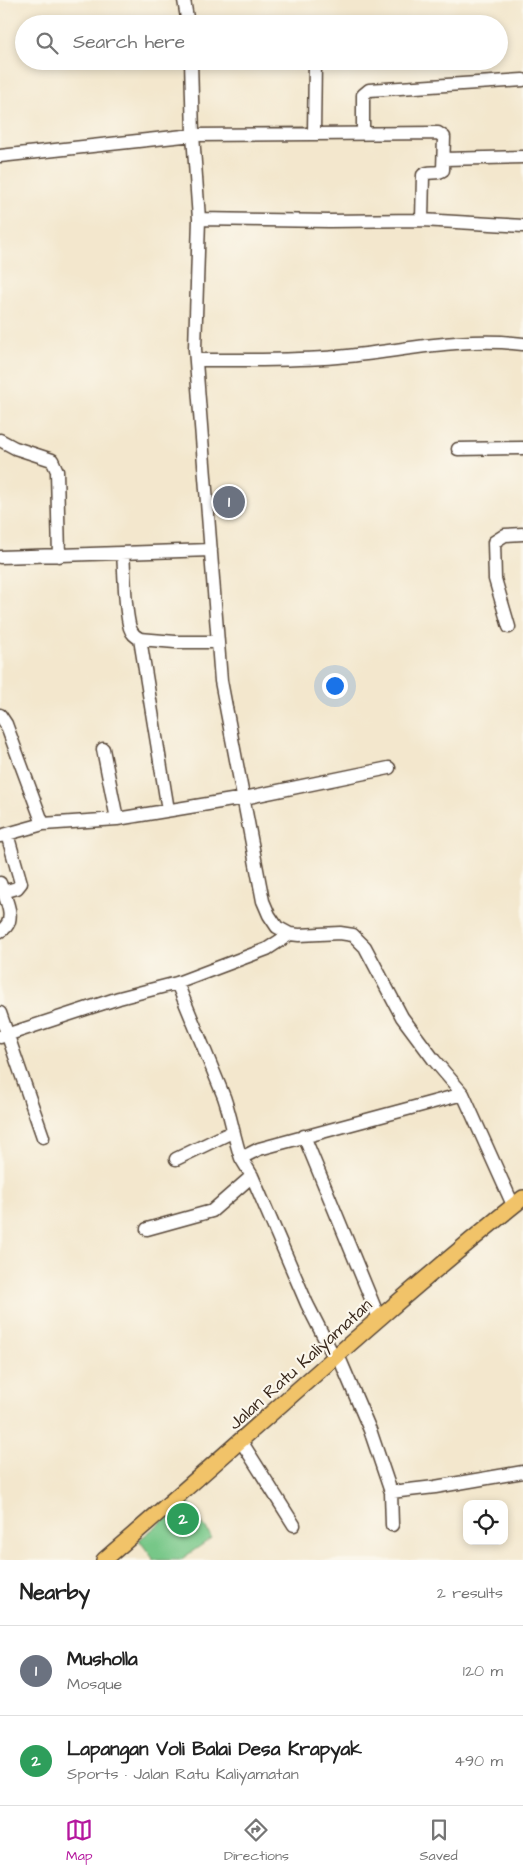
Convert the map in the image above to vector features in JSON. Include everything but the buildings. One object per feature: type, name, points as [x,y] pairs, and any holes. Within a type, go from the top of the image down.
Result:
[{"type":"main road","name":"Jalan Ratu Kaliyamatan","points":[[104,1560],[337,1357],[379,1318],[518,1202]]},
{"type":"street","points":[[184,0],[186,15]]},
{"type":"street","points":[[191,70],[192,135],[199,219],[196,360],[221,681],[263,901],[277,927],[290,934],[299,936],[340,933],[353,936],[365,947],[402,1017],[434,1060],[463,1094],[518,1202]]},
{"type":"street","points":[[314,133],[315,70]]},
{"type":"street","points":[[363,133],[363,95],[369,90],[523,80]]},
{"type":"street","points":[[0,156],[192,135],[438,132],[444,137],[443,170],[423,175],[422,220]]},
{"type":"street","points":[[444,159],[523,157]]},
{"type":"street","points":[[199,219],[422,220],[523,226]]},
{"type":"street","points":[[196,360],[278,360],[337,357],[450,344],[523,344]]},
{"type":"street","points":[[0,440],[15,448],[52,460],[57,471],[59,556]]},
{"type":"street","points":[[458,449],[523,448]]},
{"type":"street","points":[[509,627],[495,579],[494,542],[505,535],[523,534]]},
{"type":"street","points":[[0,557],[212,550]]},
{"type":"street","points":[[123,554],[130,628],[133,635],[140,639],[175,642],[218,642]]},
{"type":"street","points":[[140,639],[168,810]]},
{"type":"street","points":[[0,715],[6,724],[43,824]]},
{"type":"street","points":[[103,749],[117,819]]},
{"type":"street","points":[[0,932],[9,925],[10,920],[2,887],[17,888],[21,883],[3,835],[43,824],[117,819],[244,798],[389,768]]},
{"type":"street","points":[[4,1035],[119,998],[177,983],[267,949],[290,934]]},
{"type":"street","points":[[177,983],[224,1098],[230,1116],[232,1132],[241,1158],[252,1176],[306,1304],[337,1357],[370,1430],[390,1492],[392,1525]]},
{"type":"street","points":[[0,1013],[4,1035],[43,1137]]},
{"type":"street","points":[[241,1158],[258,1149],[463,1094]]},
{"type":"street","points":[[176,1159],[232,1132]]},
{"type":"street","points":[[304,1136],[379,1318]]},
{"type":"street","points":[[147,1229],[212,1211],[252,1176]]},
{"type":"street","points":[[241,1441],[294,1525]]},
{"type":"street","points":[[390,1492],[435,1487],[523,1472]]},
{"type":"green space","points":[[188,1501],[212,1538],[180,1560],[154,1560],[139,1540]]},
{"type":"place","name":"Musholla","points":[[229,502]]},
{"type":"place","name":"Lapangan Voli Balai Desa Krapyak","points":[[183,1519]]}]
